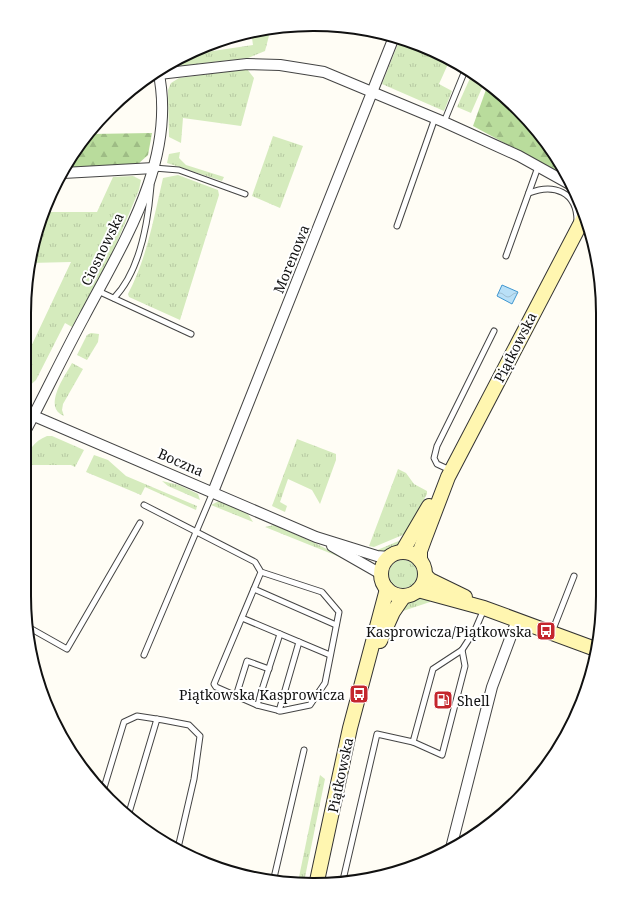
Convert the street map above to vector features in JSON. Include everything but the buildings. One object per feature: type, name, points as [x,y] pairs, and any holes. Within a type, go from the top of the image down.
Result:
[{"type":"main road","name":"Piątkowska","points":[[396,555],[450,474],[581,223]]},
{"type":"main road","name":"Piątkowska","points":[[420,560],[420,551],[450,474]]},
{"type":"main road","points":[[396,555],[415,556],[420,560],[423,565],[425,576],[423,584],[418,590],[404,596],[392,593],[387,589],[381,574],[385,562],[396,555]]},
{"type":"main road","points":[[425,576],[484,608]]},
{"type":"main road","name":"Piątkowska","points":[[318,878],[350,728],[367,671],[387,589]]},
{"type":"main road","points":[[418,590],[484,608],[592,648]]},
{"type":"main road","name":"Piątkowska","points":[[367,671],[393,612],[404,596]]},
{"type":"street","name":"Morenowa","points":[[213,492],[392,42]]},
{"type":"street","points":[[169,71],[247,64],[280,65],[324,72],[440,120],[519,156],[562,180]]},
{"type":"street","name":"Ciosnowska","points":[[31,412],[118,252],[153,172],[160,144],[162,112],[159,78]]},
{"type":"street","points":[[69,173],[153,172]]},
{"type":"street","name":"Boczna","points":[[31,414],[316,537],[381,574]]},
{"type":"street","name":"Boczna","points":[[316,537],[377,556],[396,555]]},
{"type":"street","points":[[453,841],[492,687],[517,620]]},
{"type":"lane","points":[[397,226],[440,120],[463,74]]},
{"type":"lane","points":[[506,256],[538,167]]},
{"type":"lane","points":[[114,298],[124,288],[131,274],[149,218],[153,172],[179,170],[245,194]]},
{"type":"lane","points":[[529,193],[538,190],[556,189],[566,194],[572,200]]},
{"type":"lane","points":[[577,230],[578,214]]},
{"type":"lane","points":[[98,291],[191,334]]},
{"type":"lane","points":[[450,474],[437,464],[434,458],[435,452],[494,331]]},
{"type":"lane","points":[[144,655],[213,492]]},
{"type":"lane","points":[[144,505],[255,562],[261,572],[322,592],[339,612],[324,683],[310,705],[279,711],[257,705],[216,687],[214,684],[261,572]]},
{"type":"lane","points":[[33,630],[67,649],[140,523]]},
{"type":"lane","points":[[552,633],[574,576]]},
{"type":"lane","points":[[254,589],[336,624]]},
{"type":"lane","points":[[413,742],[433,669],[447,658],[462,650],[475,630],[484,608]]},
{"type":"lane","points":[[242,618],[330,655]]},
{"type":"lane","points":[[257,705],[280,634]]},
{"type":"lane","points":[[279,711],[299,642]]},
{"type":"lane","points":[[344,876],[377,734],[413,742],[442,755],[465,666],[462,650]]},
{"type":"lane","points":[[236,696],[247,661],[269,669]]},
{"type":"lane","points":[[105,786],[124,722],[137,716],[189,725],[200,736],[194,778],[179,844]]},
{"type":"lane","points":[[130,810],[157,719]]},
{"type":"lane","points":[[275,876],[304,750]]},
{"type":"green space","points":[[269,34],[265,51],[248,58],[178,66],[208,52],[253,45],[252,38]]},
{"type":"green space","points":[[398,44],[422,53],[448,65],[439,84],[452,91],[444,111],[382,84]]},
{"type":"green space","points":[[247,69],[254,78],[241,126],[183,118],[181,143],[169,137],[168,90],[171,83],[179,78]]},
{"type":"green space","points":[[470,79],[482,87],[471,113],[457,107]]},
{"type":"green space","points":[[486,90],[500,101],[526,127],[558,172],[473,126]]},
{"type":"green space","points":[[152,133],[148,155],[138,164],[71,169],[95,134]]},
{"type":"green space","points":[[273,136],[303,146],[280,208],[252,196]]},
{"type":"green space","points":[[180,152],[179,158],[186,165],[224,177],[222,181],[167,163],[169,154]]},
{"type":"green space","points":[[178,175],[218,190],[219,195],[180,320],[129,297],[128,294],[135,280],[145,252],[163,178]]},
{"type":"green space","points":[[133,176],[141,180],[139,190],[112,254],[72,327],[65,323],[36,380],[31,384],[31,347],[71,262],[35,263],[50,212],[97,212],[113,177]]},
{"type":"green space","points":[[91,333],[99,334],[98,342],[87,360],[77,355],[87,335]]},
{"type":"green space","points":[[72,363],[83,369],[63,404],[62,410],[64,416],[58,412],[55,406],[55,399],[57,391]]},
{"type":"green space","points":[[52,436],[84,450],[75,467],[71,465],[31,465],[31,449],[42,438]]},
{"type":"green space","points":[[297,439],[336,454],[336,460],[320,504],[312,490],[288,479],[280,502],[287,506],[285,512],[272,506]]},
{"type":"green space","points":[[94,455],[108,460],[126,476],[197,506],[196,510],[145,487],[141,495],[86,472]]},
{"type":"green space","points":[[398,469],[406,473],[414,484],[427,491],[427,494],[405,534],[374,547],[369,546]]},
{"type":"green space","points":[[162,481],[179,485],[198,494],[200,500],[168,486]]},
{"type":"green space","points":[[219,501],[248,514],[253,522],[211,505]]},
{"type":"green space","points":[[274,525],[315,543],[352,562],[265,527]]},
{"type":"green space","points":[[408,537],[400,544],[389,550],[375,551]]},
{"type":"green space","points":[[403,560],[413,564],[417,574],[413,584],[403,588],[393,584],[389,574],[393,564]]},
{"type":"green space","points":[[422,596],[432,597],[430,602],[400,612],[408,600]]},
{"type":"green space","points":[[320,775],[325,779],[305,878],[299,877]]},
{"type":"water","points":[[502,285],[518,292],[512,304],[497,296]]},
{"type":"place","name":"Kasprowicza/Piątkowska","points":[[546,631]]},
{"type":"place","name":"Piątkowska/Kasprowicza","points":[[359,694]]},
{"type":"place","name":"Shell","points":[[443,700]]}]
